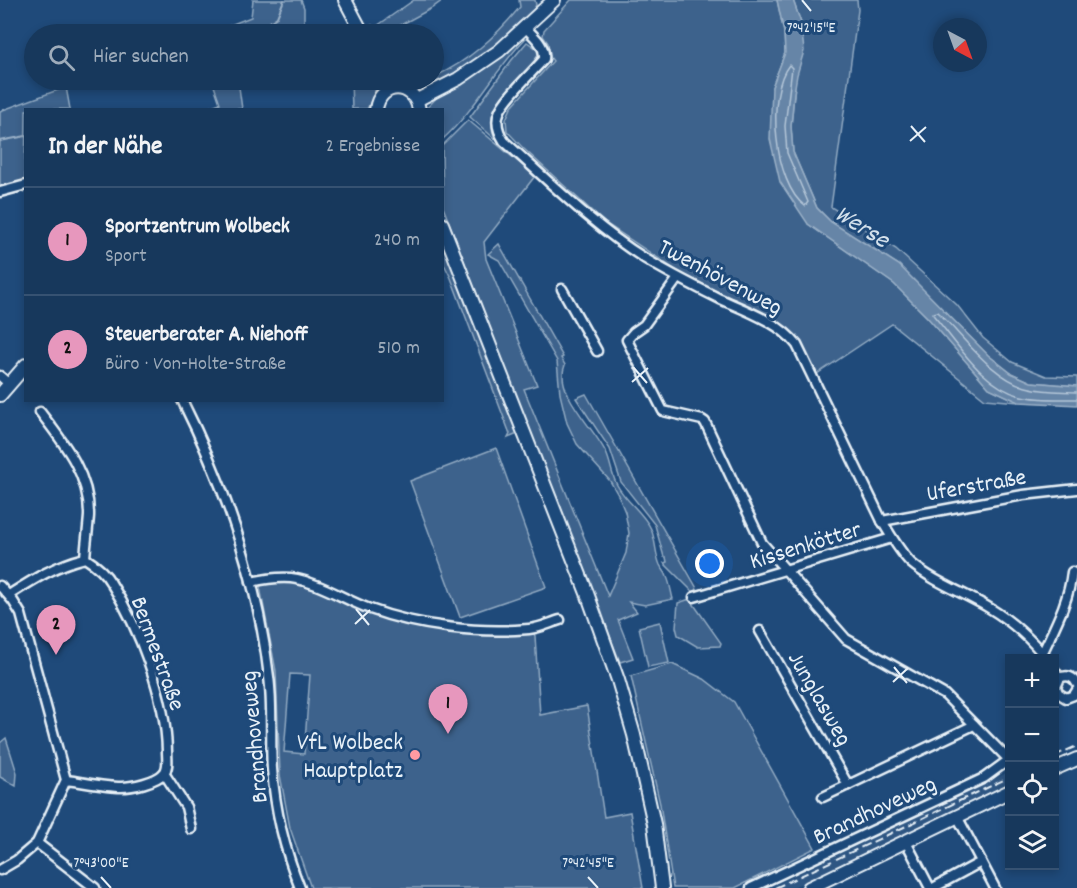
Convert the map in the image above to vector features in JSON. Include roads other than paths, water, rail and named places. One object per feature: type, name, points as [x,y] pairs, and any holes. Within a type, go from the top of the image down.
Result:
[{"type":"main road","points":[[345,0],[358,24]]},
{"type":"main road","points":[[444,88],[499,51],[554,0]]},
{"type":"main road","points":[[377,108],[384,90]]},
{"type":"main road","points":[[406,90],[412,94],[418,105],[442,90]]},
{"type":"main road","points":[[444,229],[583,582],[618,680],[634,735],[654,824],[662,888]]},
{"type":"main road","points":[[0,395],[4,380],[24,366]]},
{"type":"main road","points":[[1059,767],[1077,759]]},
{"type":"main road","points":[[809,888],[1005,794]]},
{"type":"street","name":"Twenhövenweg","points":[[525,27],[542,46],[545,52],[544,59],[506,101],[498,114],[497,125],[504,141],[597,225],[642,256],[678,278],[775,325],[790,337],[797,345],[882,521],[910,562],[929,576],[992,610],[1015,626],[1042,654]]},
{"type":"street","points":[[0,192],[24,186]]},
{"type":"street","points":[[678,278],[644,325],[627,340],[663,411],[705,422],[762,543],[846,639],[945,695],[1005,756]]},
{"type":"street","points":[[562,289],[597,351]]},
{"type":"street","name":"Brandhoveweg","points":[[183,402],[210,456],[229,506],[251,582],[269,678],[273,771],[282,830],[300,888]]},
{"type":"street","points":[[9,595],[46,572],[65,563],[85,558],[89,515],[85,488],[79,469],[68,448],[40,412]]},
{"type":"street","name":"Uferstraße","points":[[882,521],[1023,495],[1077,489]]},
{"type":"street","name":"Kissenkötter","points":[[694,597],[892,538]]},
{"type":"street","name":"Bermestraße","points":[[85,558],[98,566],[110,581],[138,637],[153,678],[167,737],[167,764],[164,773]]},
{"type":"street","name":"Twenhövenweg","points":[[1045,654],[1071,584],[1072,572]]},
{"type":"street","points":[[251,582],[271,578],[296,579],[371,609],[417,621],[494,631],[532,629],[560,620]]},
{"type":"street","points":[[0,586],[9,595],[21,614],[66,780],[37,843],[17,860],[0,870]]},
{"type":"street","name":"Junglasweg","points":[[760,631],[848,785]]},
{"type":"street","points":[[1059,674],[1076,681]]},
{"type":"street","points":[[1059,695],[1066,698],[1076,694]]},
{"type":"street","points":[[823,797],[974,725]]},
{"type":"street","name":"Brandhoveweg","points":[[752,888],[984,778],[1006,762]]},
{"type":"street","points":[[66,780],[120,787],[155,778],[164,773],[186,807],[191,829]]},
{"type":"street","points":[[958,818],[995,888]]},
{"type":"street","points":[[906,842],[931,888],[981,862]]},
{"type":"street","points":[[37,843],[95,888]]},
{"type":"water","points":[[777,0],[793,0],[801,23],[804,51],[794,93],[791,126],[793,152],[817,208],[831,222],[899,265],[988,355],[1011,373],[1031,382],[1077,386],[1077,405],[1019,402],[989,388],[928,318],[894,284],[808,224],[780,182],[770,139],[772,87],[785,53],[784,32]]},
{"type":"waterway","points":[[268,24],[277,17],[284,0]]},
{"type":"waterway","points":[[0,141],[24,136]]},
{"type":"railway","points":[[1059,754],[1077,746]]},
{"type":"railway","points":[[775,888],[1005,779]]},
{"type":"place","name":"Steuerberater A. Niehoff","points":[[56,655]]},
{"type":"place","name":"Sportzentrum Wolbeck","points":[[448,734]]},
{"type":"place","name":"VfL Wolbeck Hauptplatz","points":[[415,755]]},
{"type":"water label","name":"Werse","points":[[863,225]]}]
